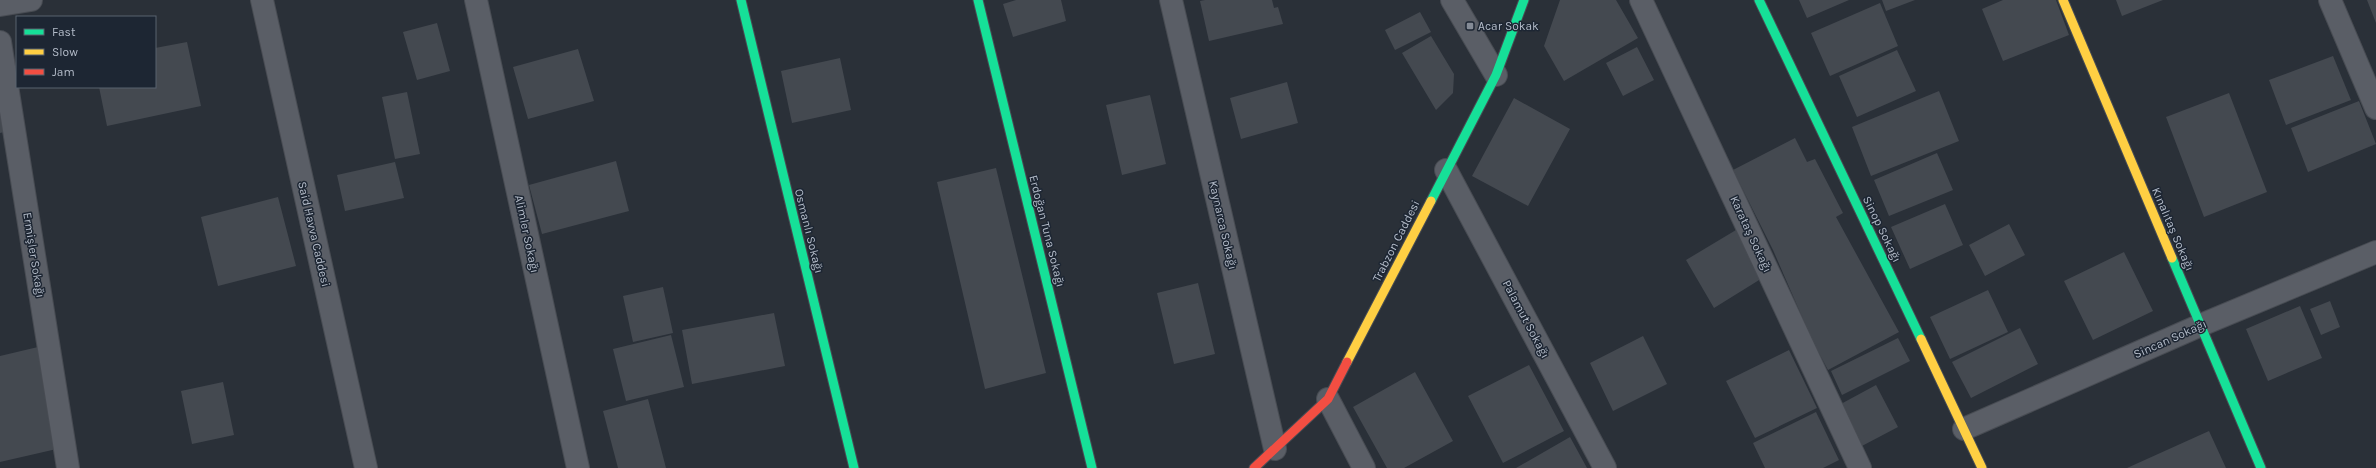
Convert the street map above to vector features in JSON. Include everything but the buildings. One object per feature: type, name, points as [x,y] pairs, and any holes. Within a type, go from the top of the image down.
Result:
[{"type":"street","points":[[0,5],[31,0]]},
{"type":"street","name":"Said Havva Caddesi","points":[[262,0],[366,468]]},
{"type":"street","name":"Alimler Sokağı","points":[[476,0],[578,468]]},
{"type":"street","name":"Osmanlı Sokağı","points":[[741,0],[854,468]]},
{"type":"street","name":"Erdoğan Tuna Sokağı","points":[[978,0],[1092,468]]},
{"type":"street","name":"Kaynarca Sokağı","points":[[1171,0],[1275,450]]},
{"type":"street","points":[[1452,0],[1496,75]]},
{"type":"street","name":"Trabzon Caddesi","points":[[1254,468],[1328,399],[1496,75],[1524,0]]},
{"type":"street","name":"Karataş Sokağı","points":[[1641,0],[1860,468]]},
{"type":"street","name":"Sinop Sokağı","points":[[1759,0],[1982,468]]},
{"type":"street","name":"Kınalıtaş Sokağı","points":[[2063,0],[2261,468]]},
{"type":"street","points":[[2330,0],[2376,108]]},
{"type":"street","name":"Ermişler Sokağı","points":[[0,42],[68,468]]},
{"type":"street","name":"Palamut Sokağı","points":[[1446,170],[1606,468]]},
{"type":"street","name":"Sincan Sokağı","points":[[1964,429],[2201,325],[2376,252]]},
{"type":"street","points":[[1328,399],[1364,468]]},
{"type":"traffic: fast","points":[[741,0],[854,468]]},
{"type":"traffic: fast","points":[[978,0],[1092,468]]},
{"type":"traffic: fast","points":[[1431,201],[1496,75],[1524,0]]},
{"type":"traffic: fast","points":[[1759,0],[1921,339]]},
{"type":"traffic: fast","points":[[2172,258],[2261,468]]},
{"type":"traffic: slow","points":[[2063,0],[2172,258]]},
{"type":"traffic: slow","points":[[1347,362],[1431,201]]},
{"type":"traffic: slow","points":[[1921,339],[1982,468]]},
{"type":"traffic: jam","points":[[1254,468],[1328,399],[1347,362]]},
{"type":"place","name":"Acar Sokak","points":[[1470,26]]}]
